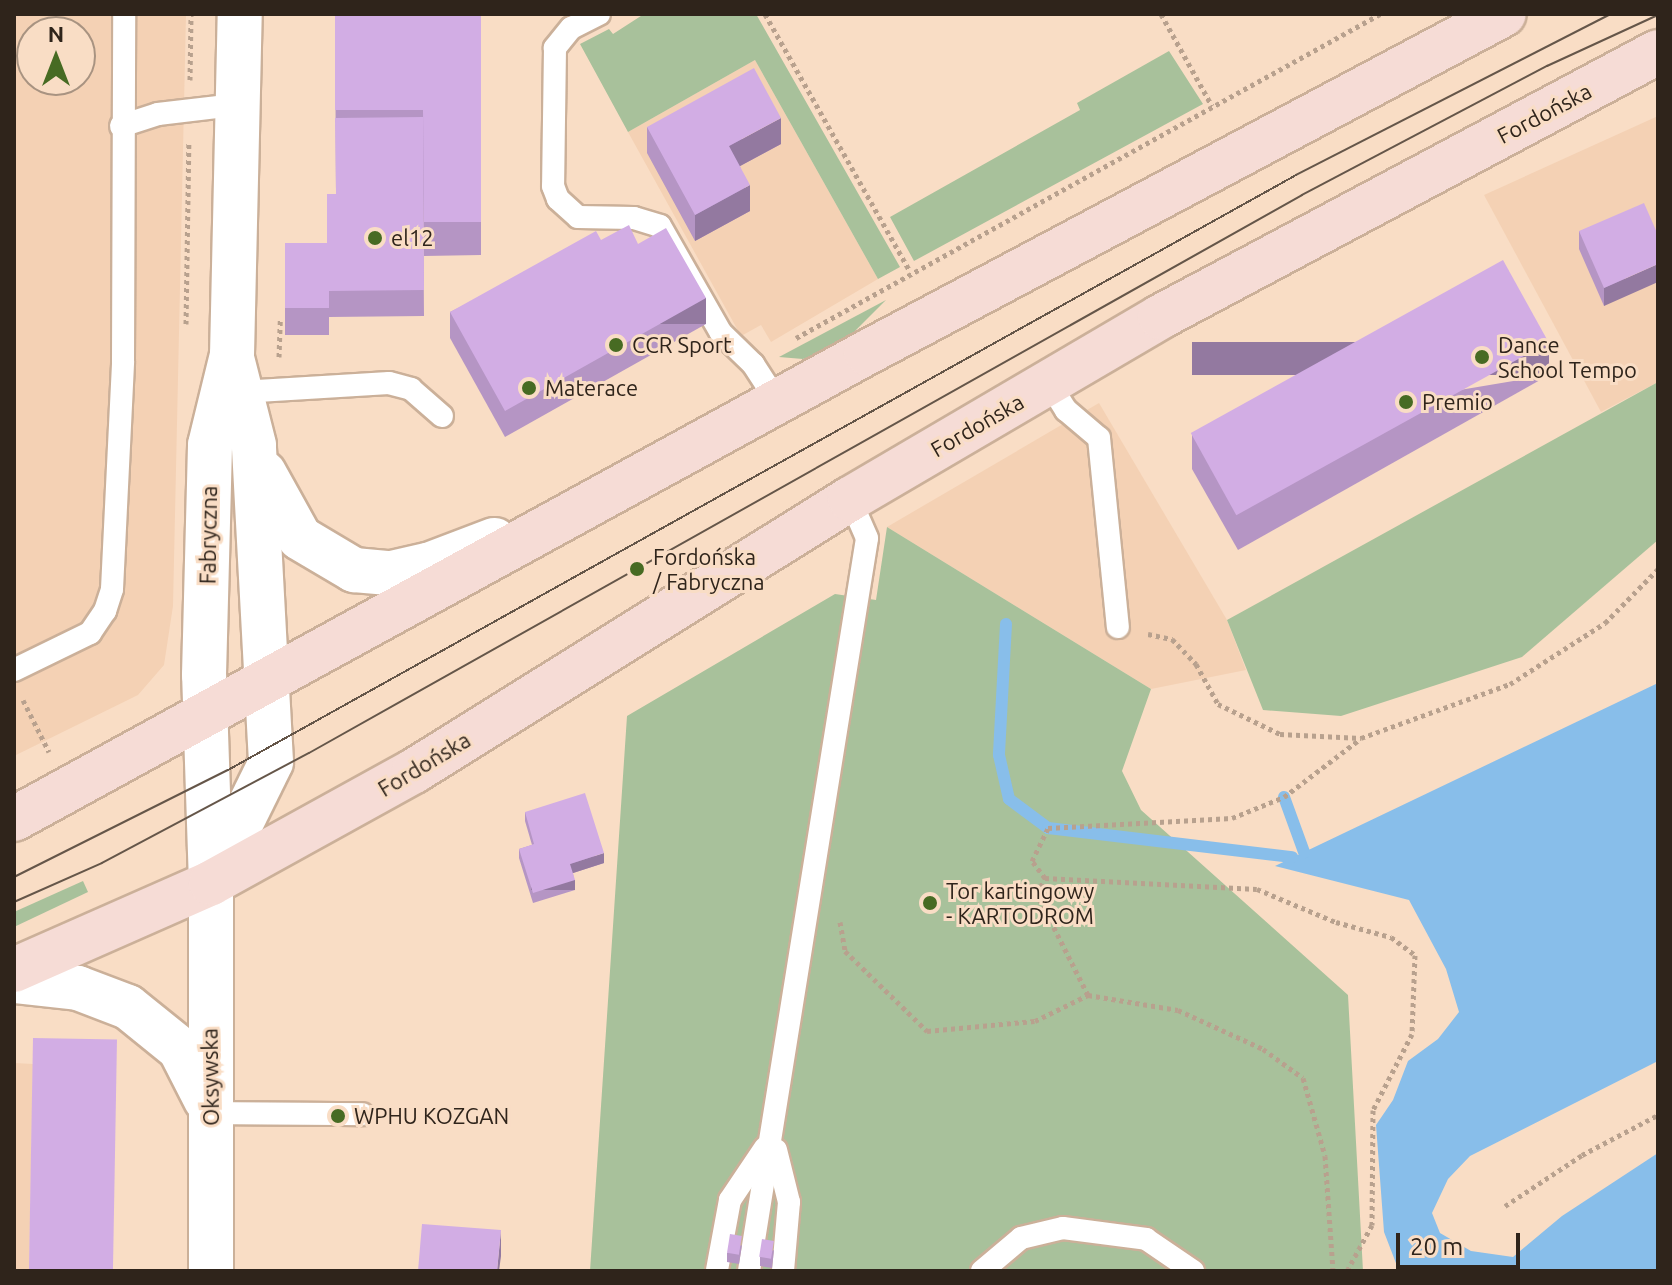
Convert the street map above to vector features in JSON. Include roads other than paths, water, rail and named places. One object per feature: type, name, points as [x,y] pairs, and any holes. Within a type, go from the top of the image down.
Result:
[{"type":"main road","points":[[14,819],[777,401],[1504,14]]},
{"type":"main road","name":"Fordońska","points":[[211,883],[414,771],[850,499],[1049,383],[1299,241],[1658,52]]},
{"type":"main road","points":[[14,970],[211,883]]},
{"type":"street","name":"Fabryczna","points":[[211,883],[268,775],[268,681],[254,445],[236,374],[235,105],[240,14]]},
{"type":"street","name":"Fabryczna","points":[[211,883],[205,717],[210,445],[236,374]]},
{"type":"street","points":[[254,445],[272,494],[300,538],[330,560],[372,573],[428,565],[604,497]]},
{"type":"street","name":"Oksywska","points":[[211,883],[211,1271]]},
{"type":"street","points":[[14,981],[107,995],[138,1013],[180,1049],[211,1113]]},
{"type":"lane","points":[[14,670],[90,633],[105,611],[112,589],[123,361],[121,126],[124,14]]},
{"type":"lane","points":[[599,14],[571,28],[555,48],[553,186],[558,199],[578,217],[634,218],[660,226],[721,333],[753,364],[777,401]]},
{"type":"lane","points":[[121,126],[189,110],[235,105]]},
{"type":"lane","points":[[236,374],[389,383],[411,389],[442,416]]},
{"type":"lane","points":[[1049,383],[1066,410],[1099,438],[1118,627]]},
{"type":"lane","points":[[749,1271],[774,1133],[867,538],[850,499]]},
{"type":"lane","points":[[211,1113],[362,1114]]},
{"type":"lane","points":[[717,1270],[730,1200],[774,1133]]},
{"type":"lane","points":[[774,1133],[789,1202],[783,1271]]},
{"type":"lane","points":[[982,1271],[1021,1238],[1063,1228],[1146,1239],[1193,1271]]},
{"type":"water","points":[[1658,683],[1658,1061],[1470,1156],[1448,1179],[1432,1213],[1440,1233],[1471,1251],[1513,1257],[1562,1216],[1658,1153],[1658,1271],[1399,1271],[1384,1232],[1376,1125],[1393,1100],[1408,1061],[1438,1039],[1459,1012],[1446,969],[1409,900],[1275,866]]},
{"type":"waterway","points":[[1006,624],[999,755],[1009,799],[1048,828],[1292,857]]},
{"type":"waterway","points":[[1284,797],[1304,852]]},
{"type":"tram line","points":[[14,877],[228,770],[1296,175],[1610,14]]},
{"type":"tram line","points":[[14,902],[102,863],[309,753],[1302,195],[1547,66],[1658,15]]},
{"type":"place","name":"el12","points":[[375,238]]},
{"type":"place","name":"CCR Sport","points":[[616,345]]},
{"type":"place","name":"Dance School Tempo","points":[[1482,357]]},
{"type":"place","name":"Materace","points":[[529,388]]},
{"type":"place","name":"Premio","points":[[1406,402]]},
{"type":"place","name":"Fordońska / Fabryczna","points":[[637,569]]},
{"type":"place","name":"Tor kartingowy - KARTODROM","points":[[930,903]]},
{"type":"place","name":"WPHU KOZGAN","points":[[338,1116]]}]
